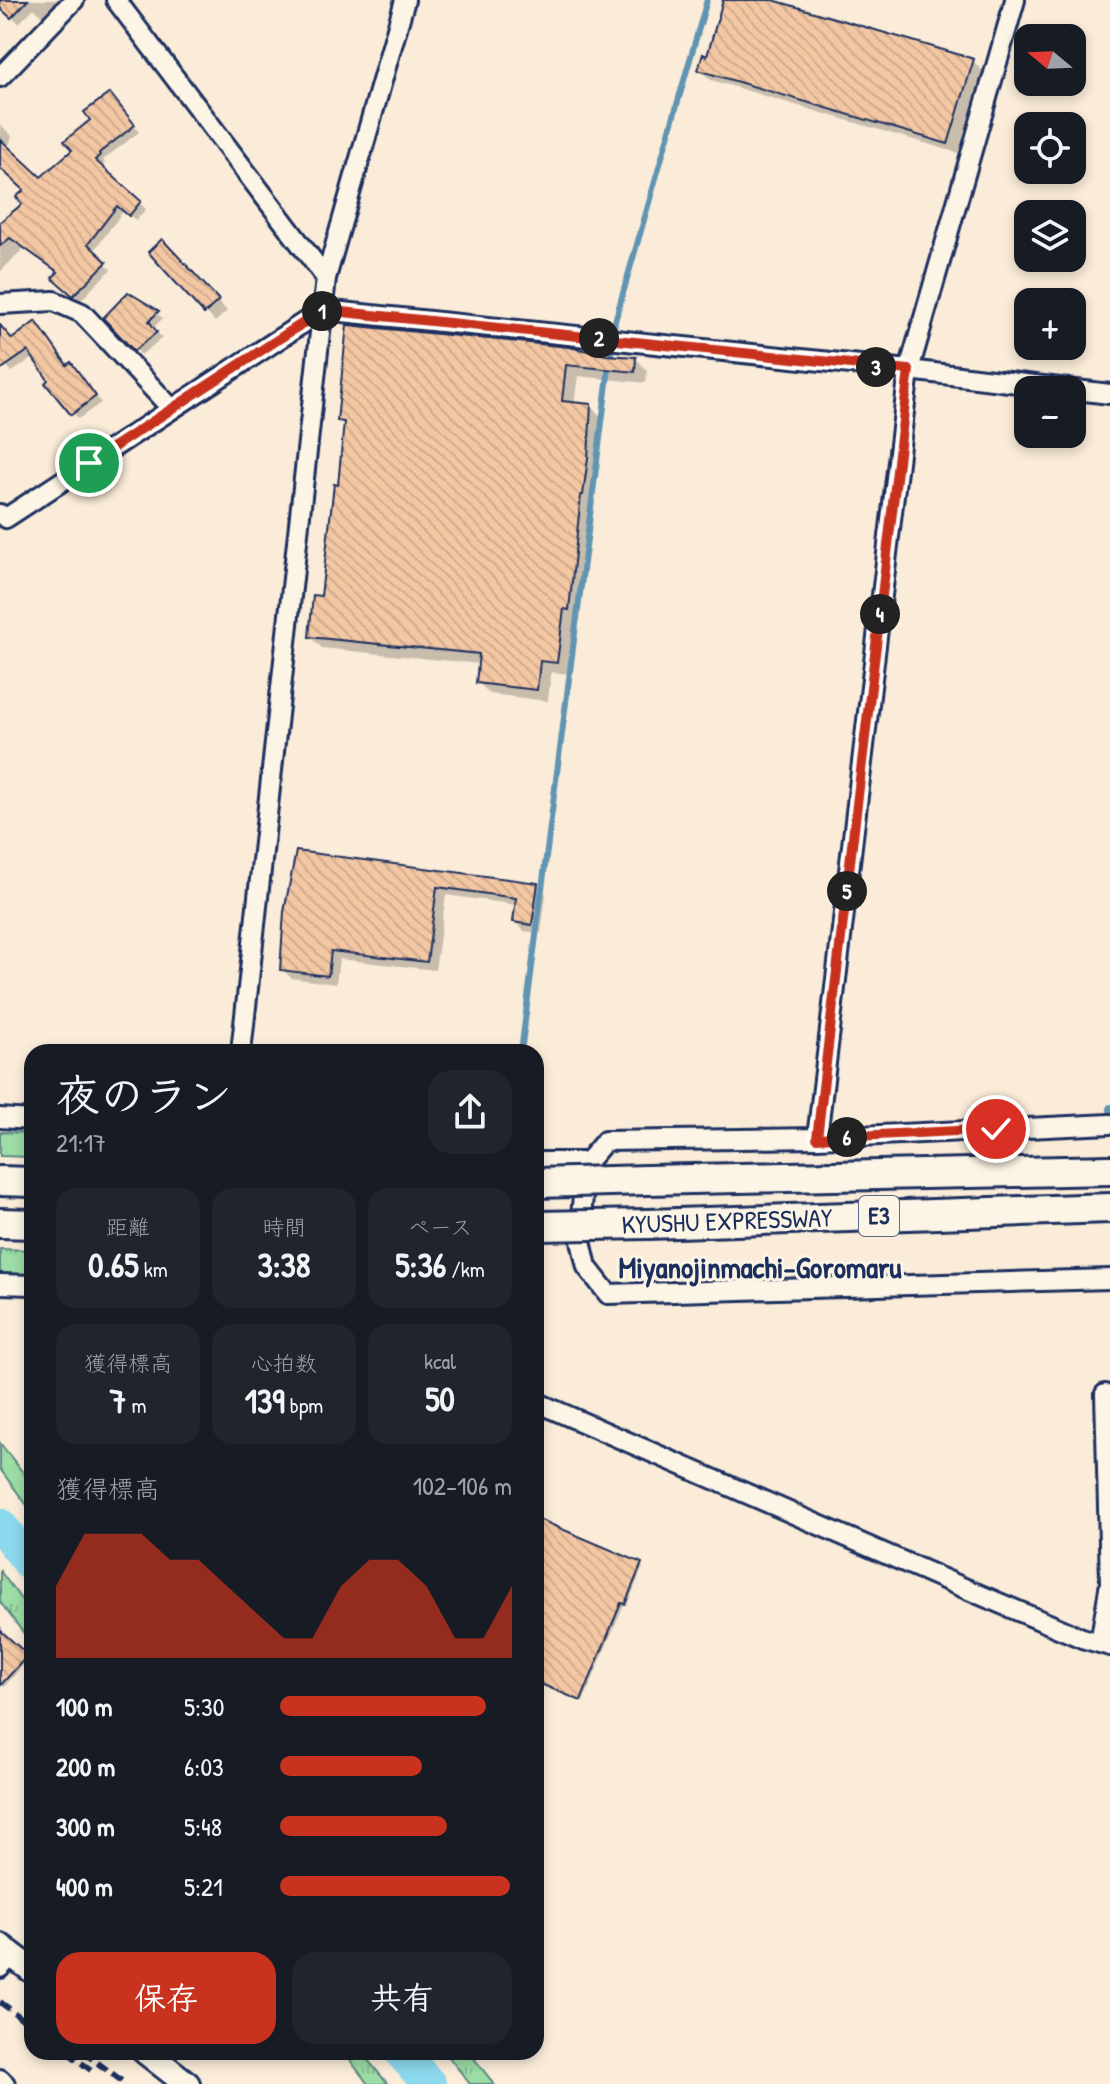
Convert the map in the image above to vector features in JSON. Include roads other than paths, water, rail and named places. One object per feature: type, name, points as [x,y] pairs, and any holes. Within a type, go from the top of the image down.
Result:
[{"type":"highway","name":"KYUSHU EXPRESSWAY","points":[[544,1183],[1110,1170]]},
{"type":"highway","points":[[0,1181],[24,1182]]},
{"type":"highway","name":"KYUSHU EXPRESSWAY","points":[[544,1226],[1110,1208]]},
{"type":"highway","points":[[0,1223],[24,1224]]},
{"type":"main road","points":[[156,2060],[187,2084]]},
{"type":"street","points":[[0,77],[74,0]]},
{"type":"street","points":[[116,0],[326,278]]},
{"type":"street","points":[[242,1044],[326,278],[405,0]]},
{"type":"street","points":[[817,1138],[909,370],[1015,0]]},
{"type":"street","points":[[0,304],[54,301],[82,313],[172,409]]},
{"type":"street","points":[[0,514],[6,518],[323,310],[909,370],[1110,394]]},
{"type":"street","points":[[0,1118],[24,1120]]},
{"type":"street","points":[[1110,1124],[817,1138],[605,1141],[587,1162],[579,1232],[587,1267],[608,1294],[1110,1279]]},
{"type":"street","points":[[544,1162],[587,1162]]},
{"type":"street","points":[[0,1284],[24,1285]]},
{"type":"street","points":[[1105,1394],[1110,1583],[1102,1631],[1110,1645]]},
{"type":"street","points":[[544,1405],[1082,1638],[1110,1645]]},
{"type":"street","points":[[0,2079],[5,2084]]},
{"type":"waterway","points":[[522,1044],[615,321],[707,0]]},
{"type":"waterway","points":[[0,1525],[24,1556]]},
{"type":"waterway","points":[[408,2060],[429,2084]]},
{"type":"railway","points":[[0,2002],[24,2020]]},
{"type":"railway","points":[[78,2060],[91,2070]]},
{"type":"railway","points":[[94,2060],[126,2084]]},
{"type":"district","name":"Miyanojinmachi-Goromaru","points":[[760,1268]]}]
